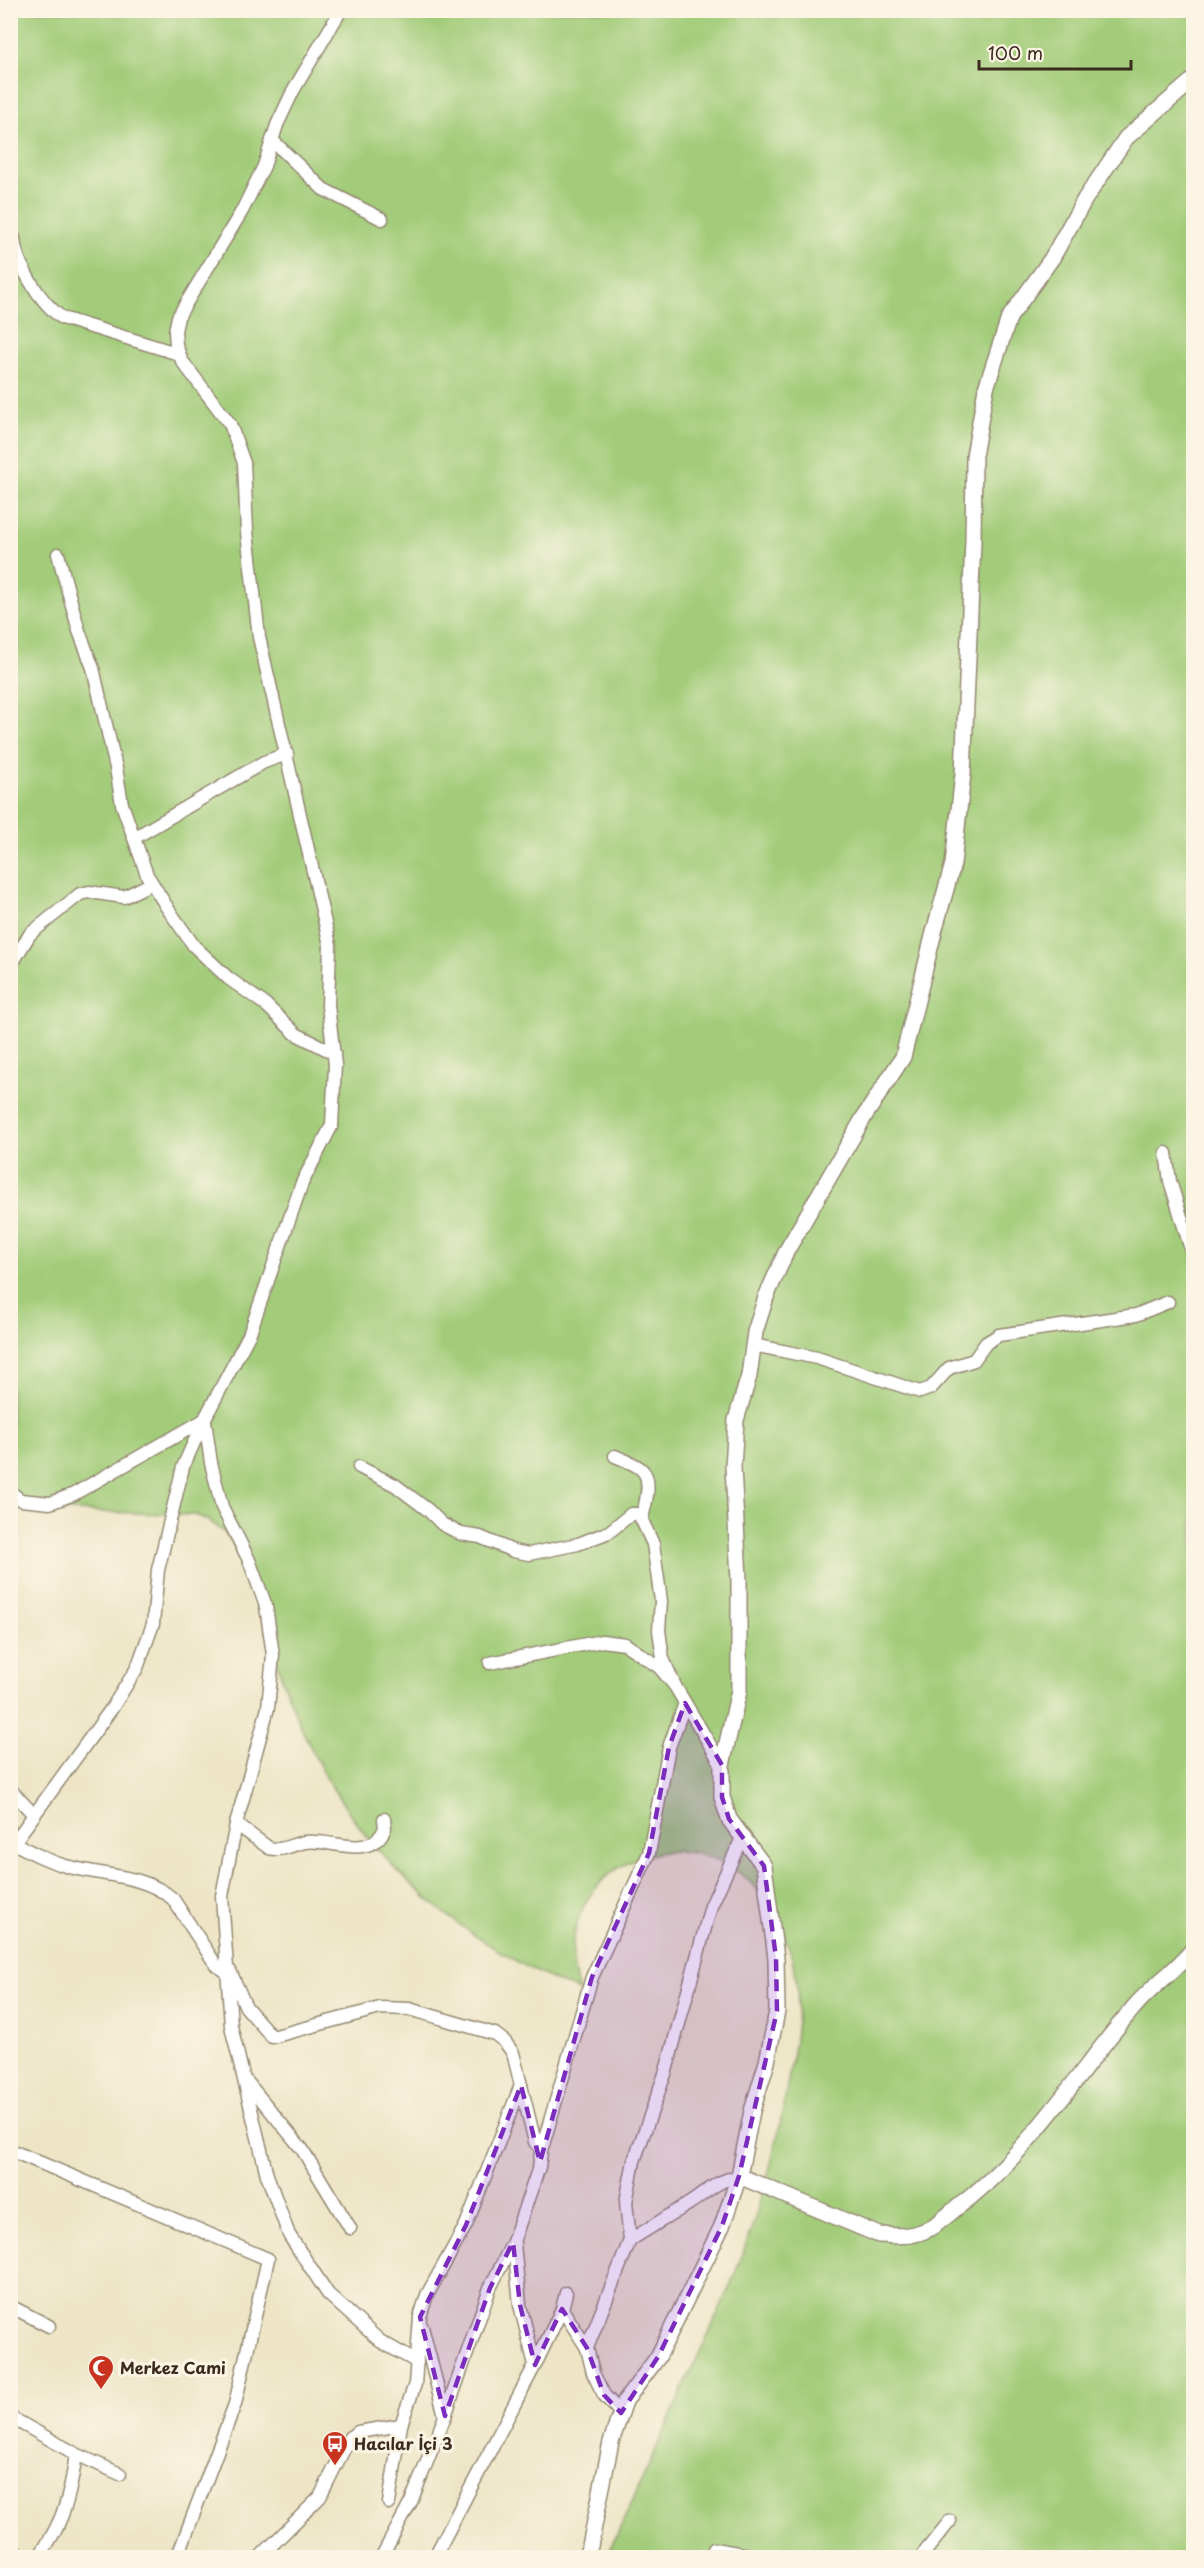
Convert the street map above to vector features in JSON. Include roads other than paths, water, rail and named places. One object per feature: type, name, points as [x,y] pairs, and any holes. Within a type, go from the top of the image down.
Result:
[{"type":"street","points":[[341,10],[293,91],[272,140],[264,166],[242,211],[178,317],[175,331],[179,354],[192,375],[230,423],[244,463],[247,532],[259,637],[330,945],[328,1006],[335,1065],[332,1125],[302,1183],[249,1335],[204,1420],[183,1467],[158,1570],[153,1624],[136,1668],[112,1708],[12,1846],[67,1866],[151,1884],[165,1891],[173,1899],[216,1965],[227,1969],[246,2007],[272,2037],[380,2008],[409,2009],[495,2034],[506,2042],[513,2053],[535,2142],[542,2145]]},
{"type":"street","points":[[585,2558],[590,2546],[611,2442],[625,2401],[658,2357],[722,2226],[739,2176],[752,2111],[767,2062],[777,2011],[776,1958],[764,1866],[729,1819],[722,1797],[722,1765],[739,1691],[739,1579],[733,1467],[736,1420],[766,1297],[787,1250],[864,1117],[903,1057],[934,928],[953,864],[963,774],[973,541],[974,456],[986,388],[1009,318],[1052,258],[1085,199],[1126,138],[1194,79]]},
{"type":"street","points":[[272,140],[324,189],[382,219]]},
{"type":"street","points":[[14,238],[18,261],[53,311],[62,318],[179,354]]},
{"type":"street","points":[[58,554],[75,621],[93,668],[112,748],[122,804],[152,883],[194,946],[228,978],[266,1005],[297,1034],[334,1053]]},
{"type":"street","points":[[134,838],[264,762],[287,754]]},
{"type":"street","points":[[10,967],[30,934],[80,894],[89,892],[124,897],[152,883]]},
{"type":"street","points":[[1166,1153],[1173,1191],[1194,1259]]},
{"type":"street","points":[[753,1345],[817,1358],[920,1392],[931,1388],[949,1368],[974,1360],[986,1343],[999,1335],[1136,1315],[1168,1302]]},
{"type":"street","points":[[10,1492],[21,1500],[50,1503],[74,1494],[204,1420]]},
{"type":"street","points":[[204,1420],[211,1464],[222,1507],[249,1560],[266,1606],[273,1655],[268,1708],[236,1824],[222,1896],[231,2026],[267,2175],[289,2235],[328,2294],[380,2341],[417,2362]]},
{"type":"street","points":[[615,1456],[641,1469],[645,1476],[647,1497],[642,1518]]},
{"type":"street","points":[[359,1467],[395,1485],[428,1510],[442,1524],[461,1534],[529,1554],[578,1544],[609,1532],[631,1514],[639,1514],[653,1544],[658,1571],[661,1601],[659,1630],[663,1659],[675,1686],[722,1765]]},
{"type":"street","points":[[490,1663],[602,1641],[614,1641],[626,1644],[659,1667],[675,1686]]},
{"type":"street","points":[[381,2558],[411,2502],[445,2416],[490,2288],[513,2242],[539,2167],[542,2145],[545,2142],[592,1977],[649,1853],[669,1747],[685,1703]]},
{"type":"street","points":[[10,1789],[34,1815]]},
{"type":"street","points":[[236,1824],[275,1850],[306,1842],[358,1847],[372,1844],[385,1828],[384,1819]]},
{"type":"street","points":[[587,2348],[630,2240],[626,2202],[634,2161],[666,2071],[711,1906],[742,1838]]},
{"type":"street","points":[[630,2240],[722,2180],[739,2176],[879,2235],[902,2236],[925,2231],[966,2201],[1003,2167],[1049,2115],[1136,2004],[1186,1959],[1194,1948]]},
{"type":"street","points":[[244,2078],[302,2149],[350,2228]]},
{"type":"street","points":[[389,2503],[401,2425],[415,2384],[420,2317],[427,2295],[465,2225],[521,2085]]},
{"type":"street","points":[[10,2150],[268,2259],[235,2403],[180,2550]]},
{"type":"street","points":[[513,2242],[520,2305],[536,2365]]},
{"type":"street","points":[[434,2556],[536,2365],[562,2309],[566,2293]]},
{"type":"street","points":[[10,2306],[49,2326]]},
{"type":"street","points":[[562,2309],[587,2348],[593,2373],[600,2387],[621,2413]]},
{"type":"street","points":[[420,2317],[445,2416]]},
{"type":"street","points":[[10,2417],[76,2454],[120,2474]]},
{"type":"street","points":[[259,2558],[321,2497],[350,2437],[358,2432],[401,2425]]},
{"type":"street","points":[[38,2558],[55,2535],[70,2495],[76,2454]]},
{"type":"street","points":[[920,2558],[950,2522]]},
{"type":"street","points":[[10,2548],[20,2558]]},
{"type":"street","points":[[714,2549],[766,2558]]},
{"type":"place","name":"Merkez Cami","points":[[101,2391]]},
{"type":"place","name":"Hacılar İçi 3","points":[[335,2467]]}]
